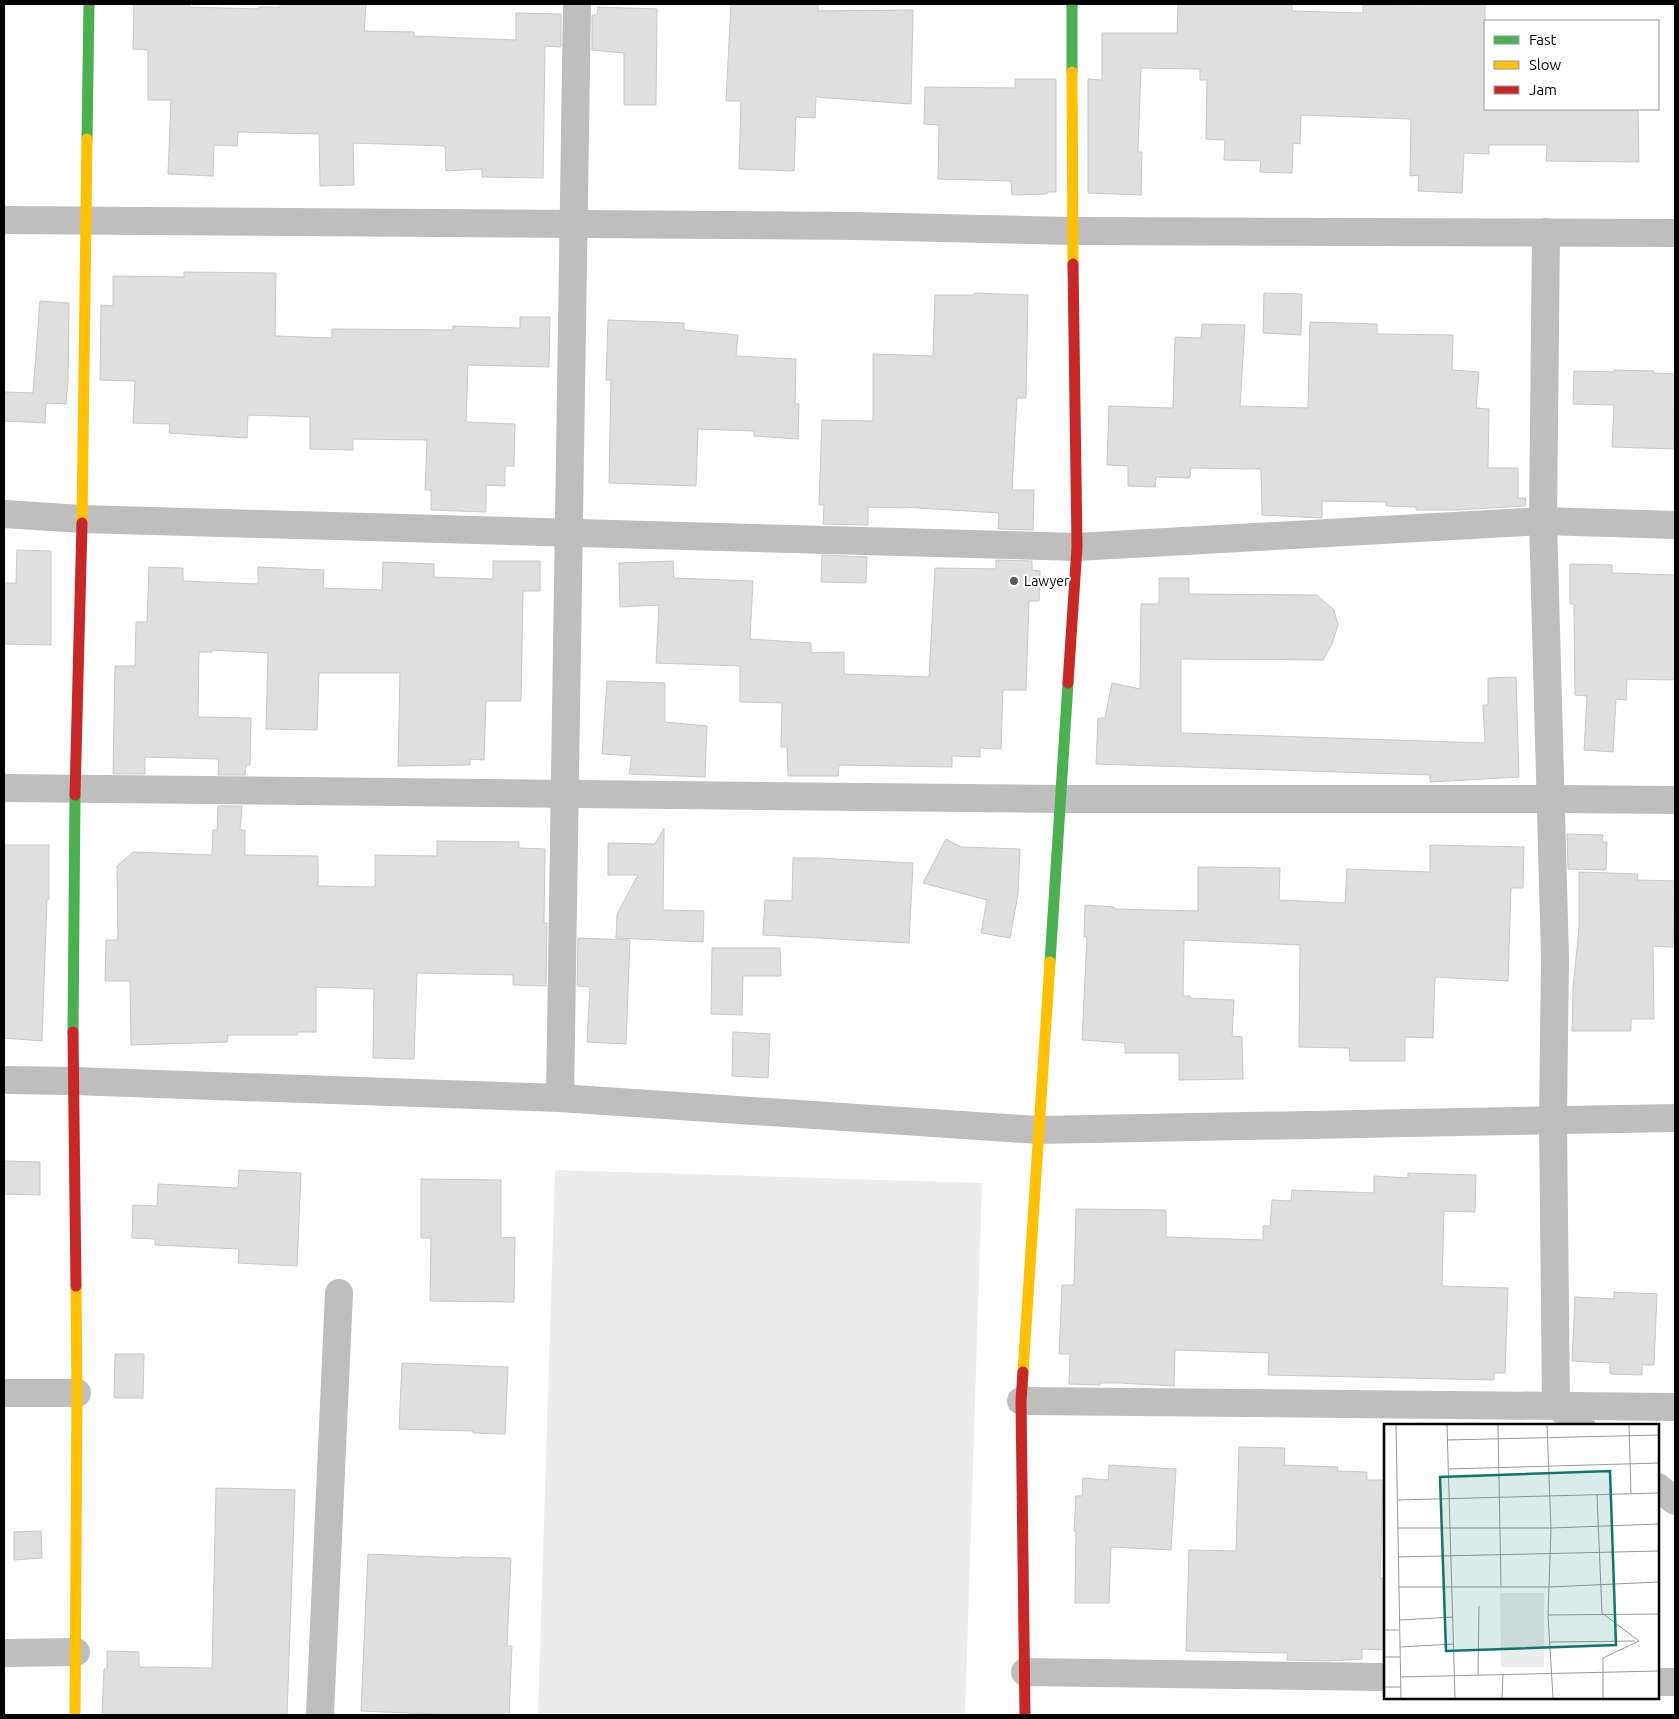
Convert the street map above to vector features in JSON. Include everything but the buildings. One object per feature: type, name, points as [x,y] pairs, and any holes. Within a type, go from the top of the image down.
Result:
[{"type":"street","points":[[75,1715],[77,1393],[74,1081],[75,790],[82,519],[89,4]]},
{"type":"street","points":[[560,1098],[577,4]]},
{"type":"street","points":[[1025,1715],[1021,1401],[1077,547],[1072,231],[1072,4]]},
{"type":"street","points":[[4,220],[864,226],[1072,231],[1675,233]]},
{"type":"street","points":[[1546,232],[1544,521],[1555,957],[1553,1120],[1556,1405]]},
{"type":"street","points":[[4,514],[82,519],[568,534],[1077,547],[1544,521],[1675,525]]},
{"type":"street","points":[[4,788],[1060,798],[1675,800]]},
{"type":"street","points":[[4,1080],[560,1098],[1038,1130],[1675,1118]]},
{"type":"street","points":[[320,1715],[339,1293]]},
{"type":"street","points":[[4,1393],[77,1393]]},
{"type":"street","points":[[1021,1401],[1675,1407]]},
{"type":"street","points":[[1556,1405],[1580,1424]]},
{"type":"street","points":[[1659,1488],[1675,1501]]},
{"type":"street","points":[[4,1653],[76,1652]]},
{"type":"street","points":[[1025,1672],[1384,1678]]},
{"type":"street","points":[[1659,1682],[1675,1682]]},
{"type":"shaded area","points":[[555,1170],[982,1183],[965,1715],[538,1715]]},
{"type":"traffic: fast","points":[[87,139],[89,4]]},
{"type":"traffic: fast","points":[[1072,4],[1072,72]]},
{"type":"traffic: fast","points":[[1050,962],[1068,683]]},
{"type":"traffic: fast","points":[[73,1032],[75,795]]},
{"type":"traffic: slow","points":[[1072,72],[1073,264]]},
{"type":"traffic: slow","points":[[82,523],[87,139]]},
{"type":"traffic: slow","points":[[1023,1372],[1050,962]]},
{"type":"traffic: slow","points":[[75,1715],[76,1286]]},
{"type":"traffic: jam","points":[[1068,683],[1077,547],[1073,264]]},
{"type":"traffic: jam","points":[[75,795],[82,523]]},
{"type":"traffic: jam","points":[[73,1032],[76,1286]]},
{"type":"traffic: jam","points":[[1023,1372],[1021,1401],[1025,1715]]},
{"type":"place","name":"Lawyer","points":[[1014,581]]}]
